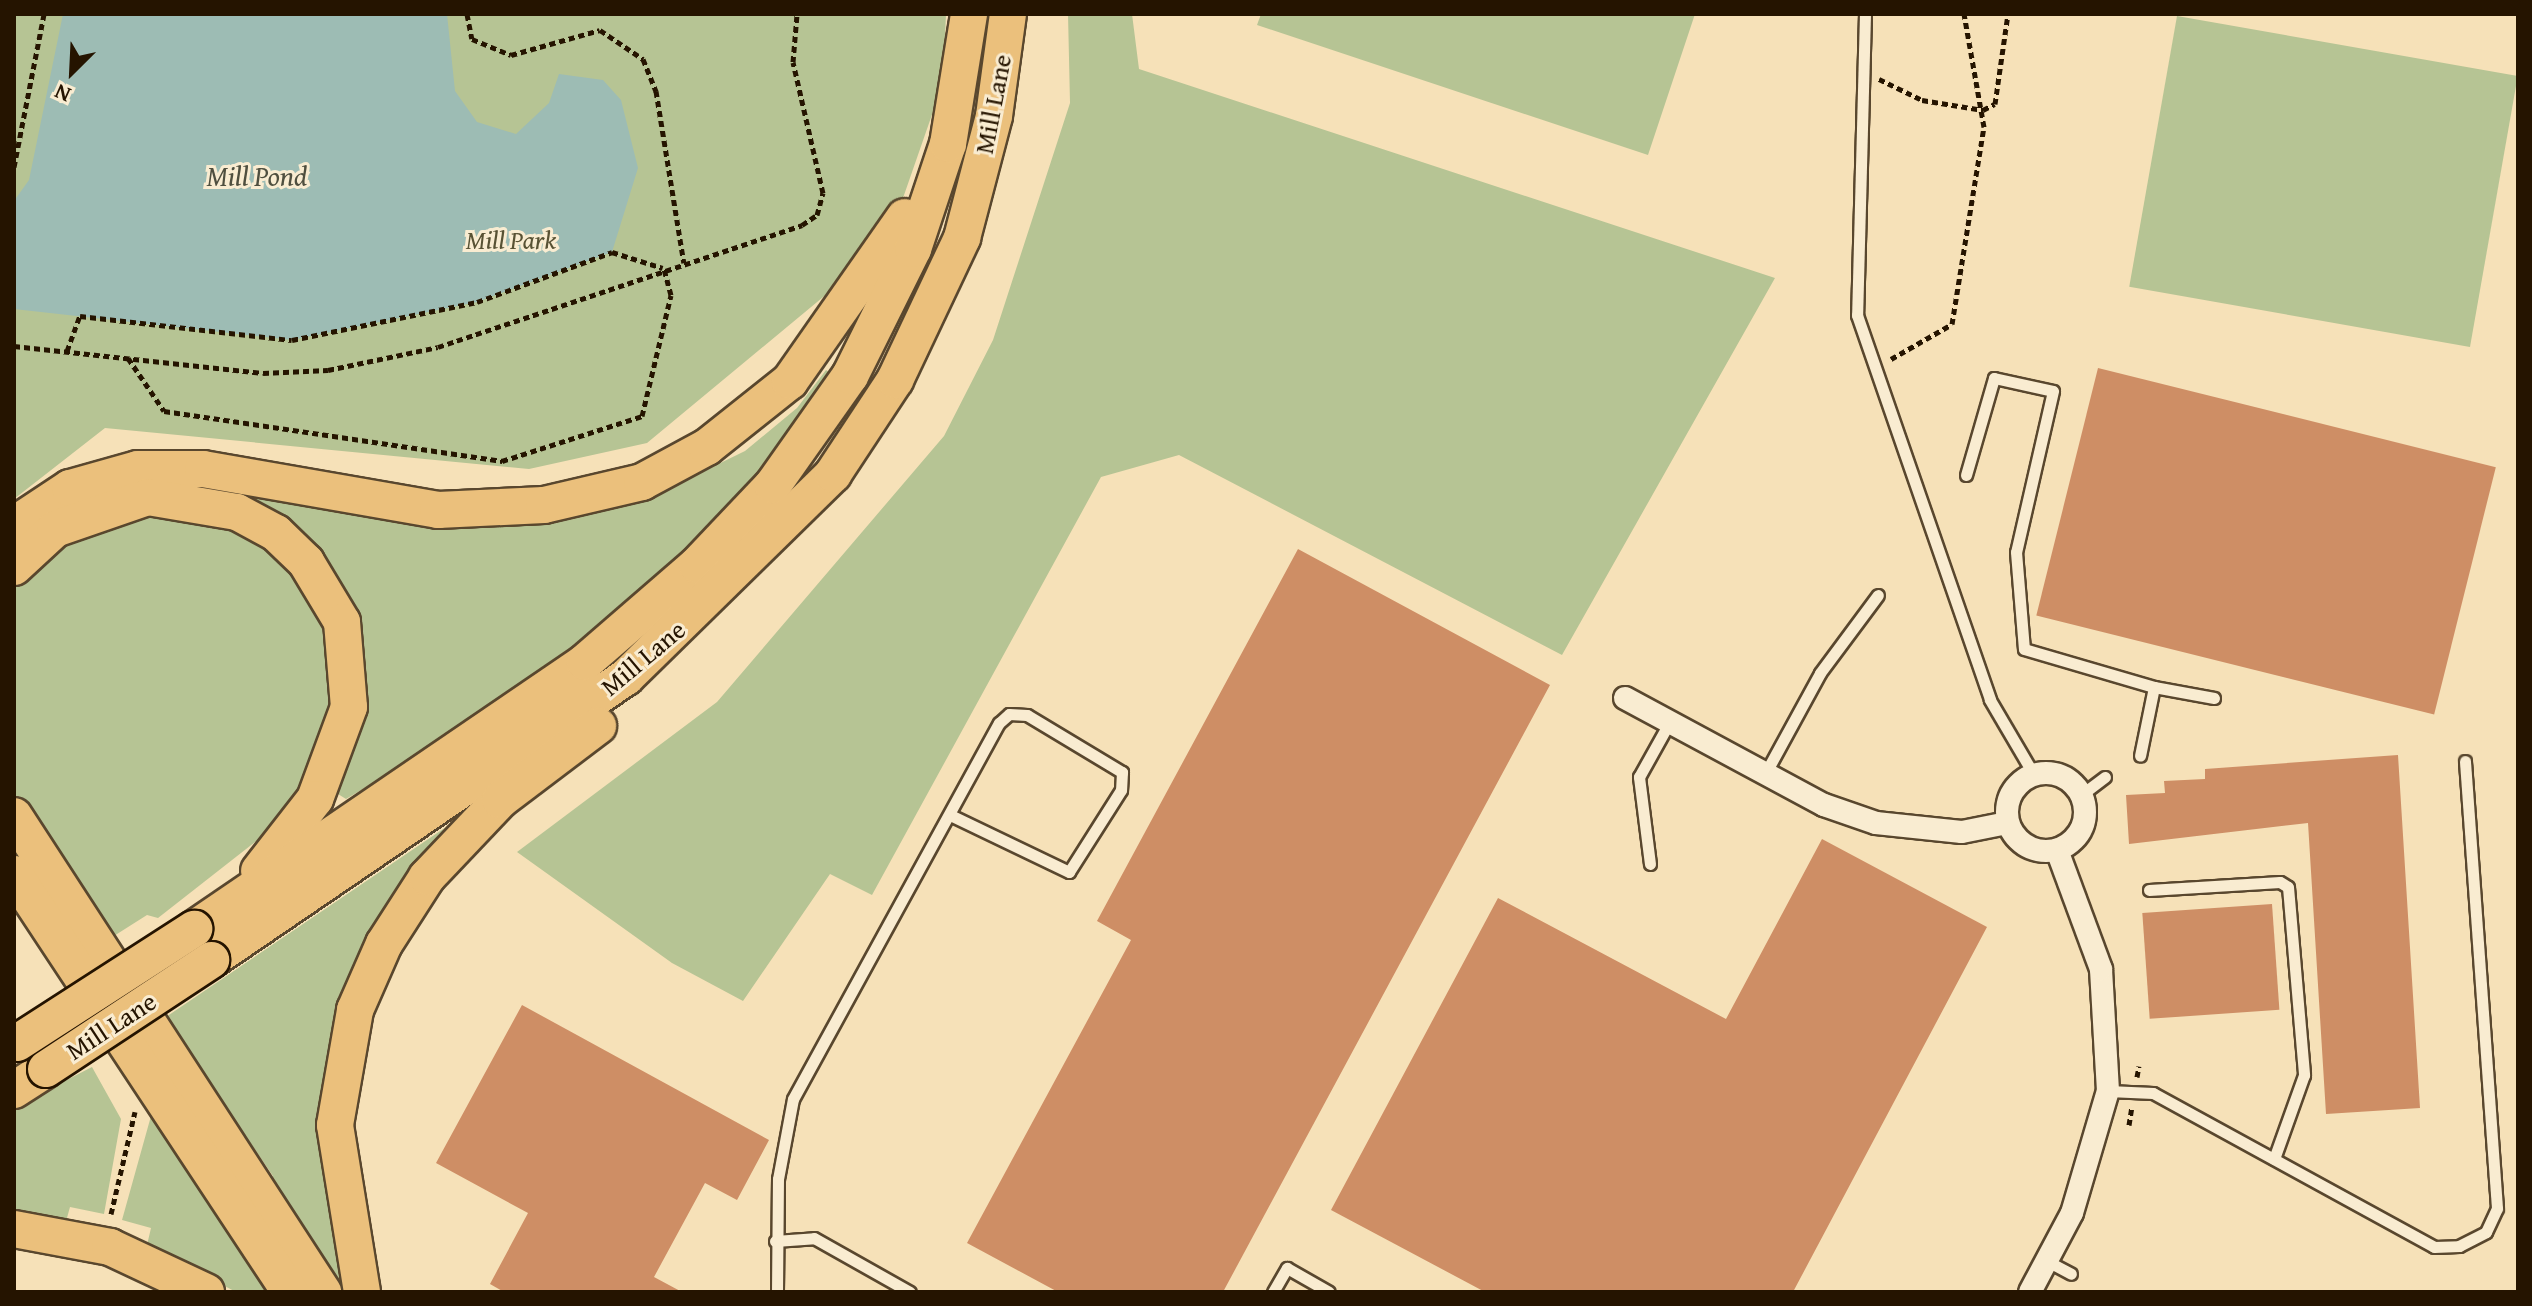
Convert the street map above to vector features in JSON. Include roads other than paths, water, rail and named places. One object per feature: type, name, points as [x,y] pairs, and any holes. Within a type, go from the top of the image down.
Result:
[{"type":"main road","name":"Mill Lane","points":[[16,1044],[527,706],[642,617],[743,518],[800,452],[850,376],[913,249],[948,144],[969,14]]},
{"type":"main road","name":"Mill Lane","points":[[14,1090],[211,960],[626,677],[833,474],[895,380],[948,275],[994,116],[1008,14]]},
{"type":"main road","points":[[14,525],[70,488],[138,469],[203,469],[438,510],[544,505],[642,482],[726,433],[805,365],[873,273],[948,144]]},
{"type":"main road","points":[[362,1292],[335,1125],[355,1010],[384,944],[427,877],[500,800],[658,675],[776,556],[833,474]]},
{"type":"main road","points":[[14,567],[80,516],[128,500],[194,499],[276,533],[331,599],[351,664],[337,749],[293,834],[203,923]]},
{"type":"main road","points":[[14,816],[24,869],[290,1292]]},
{"type":"main road","points":[[24,869],[323,1292]]},
{"type":"main road","points":[[14,1229],[110,1247],[206,1292]]},
{"type":"street","points":[[1625,698],[1765,774],[1876,823],[1962,832],[2007,823]]},
{"type":"street","points":[[2056,774],[2081,795],[2082,828],[2057,850],[2032,850],[2007,823],[2011,793],[2034,775],[2056,774]]},
{"type":"street","points":[[2030,1292],[2092,1161],[2108,1091],[2101,969],[2057,850]]},
{"type":"lane","points":[[1865,14],[1857,315],[1990,700],[2034,775]]},
{"type":"lane","points":[[1966,475],[1994,378],[2053,391],[2016,552],[2024,649],[2154,687],[2214,698]]},
{"type":"lane","points":[[1765,774],[1820,673],[1878,595]]},
{"type":"lane","points":[[2140,756],[2154,687]]},
{"type":"lane","points":[[777,1292],[775,1241],[793,1099],[1009,714],[1027,715],[1122,772],[1121,790],[1069,872],[952,816]]},
{"type":"lane","points":[[1650,864],[1639,777],[1669,723]]},
{"type":"lane","points":[[2108,1091],[2153,1093],[2434,1247],[2459,1246],[2486,1232],[2497,1208],[2465,761]]},
{"type":"lane","points":[[2081,795],[2105,777]]},
{"type":"lane","points":[[2149,890],[2288,887],[2304,1075],[2274,1159]]},
{"type":"lane","points":[[775,1241],[814,1238],[910,1292]]},
{"type":"lane","points":[[2047,1261],[2071,1274]]},
{"type":"lane","points":[[1273,1292],[1287,1268],[1329,1292]]},
{"type":"water","name":"Mill Pond","points":[[63,14],[447,14],[455,91],[477,122],[516,134],[549,103],[559,74],[603,80],[621,100],[638,168],[612,252],[477,302],[292,340],[14,309],[14,201],[29,180]]},
{"type":"park label","name":"Mill Park","points":[[511,240]]}]
